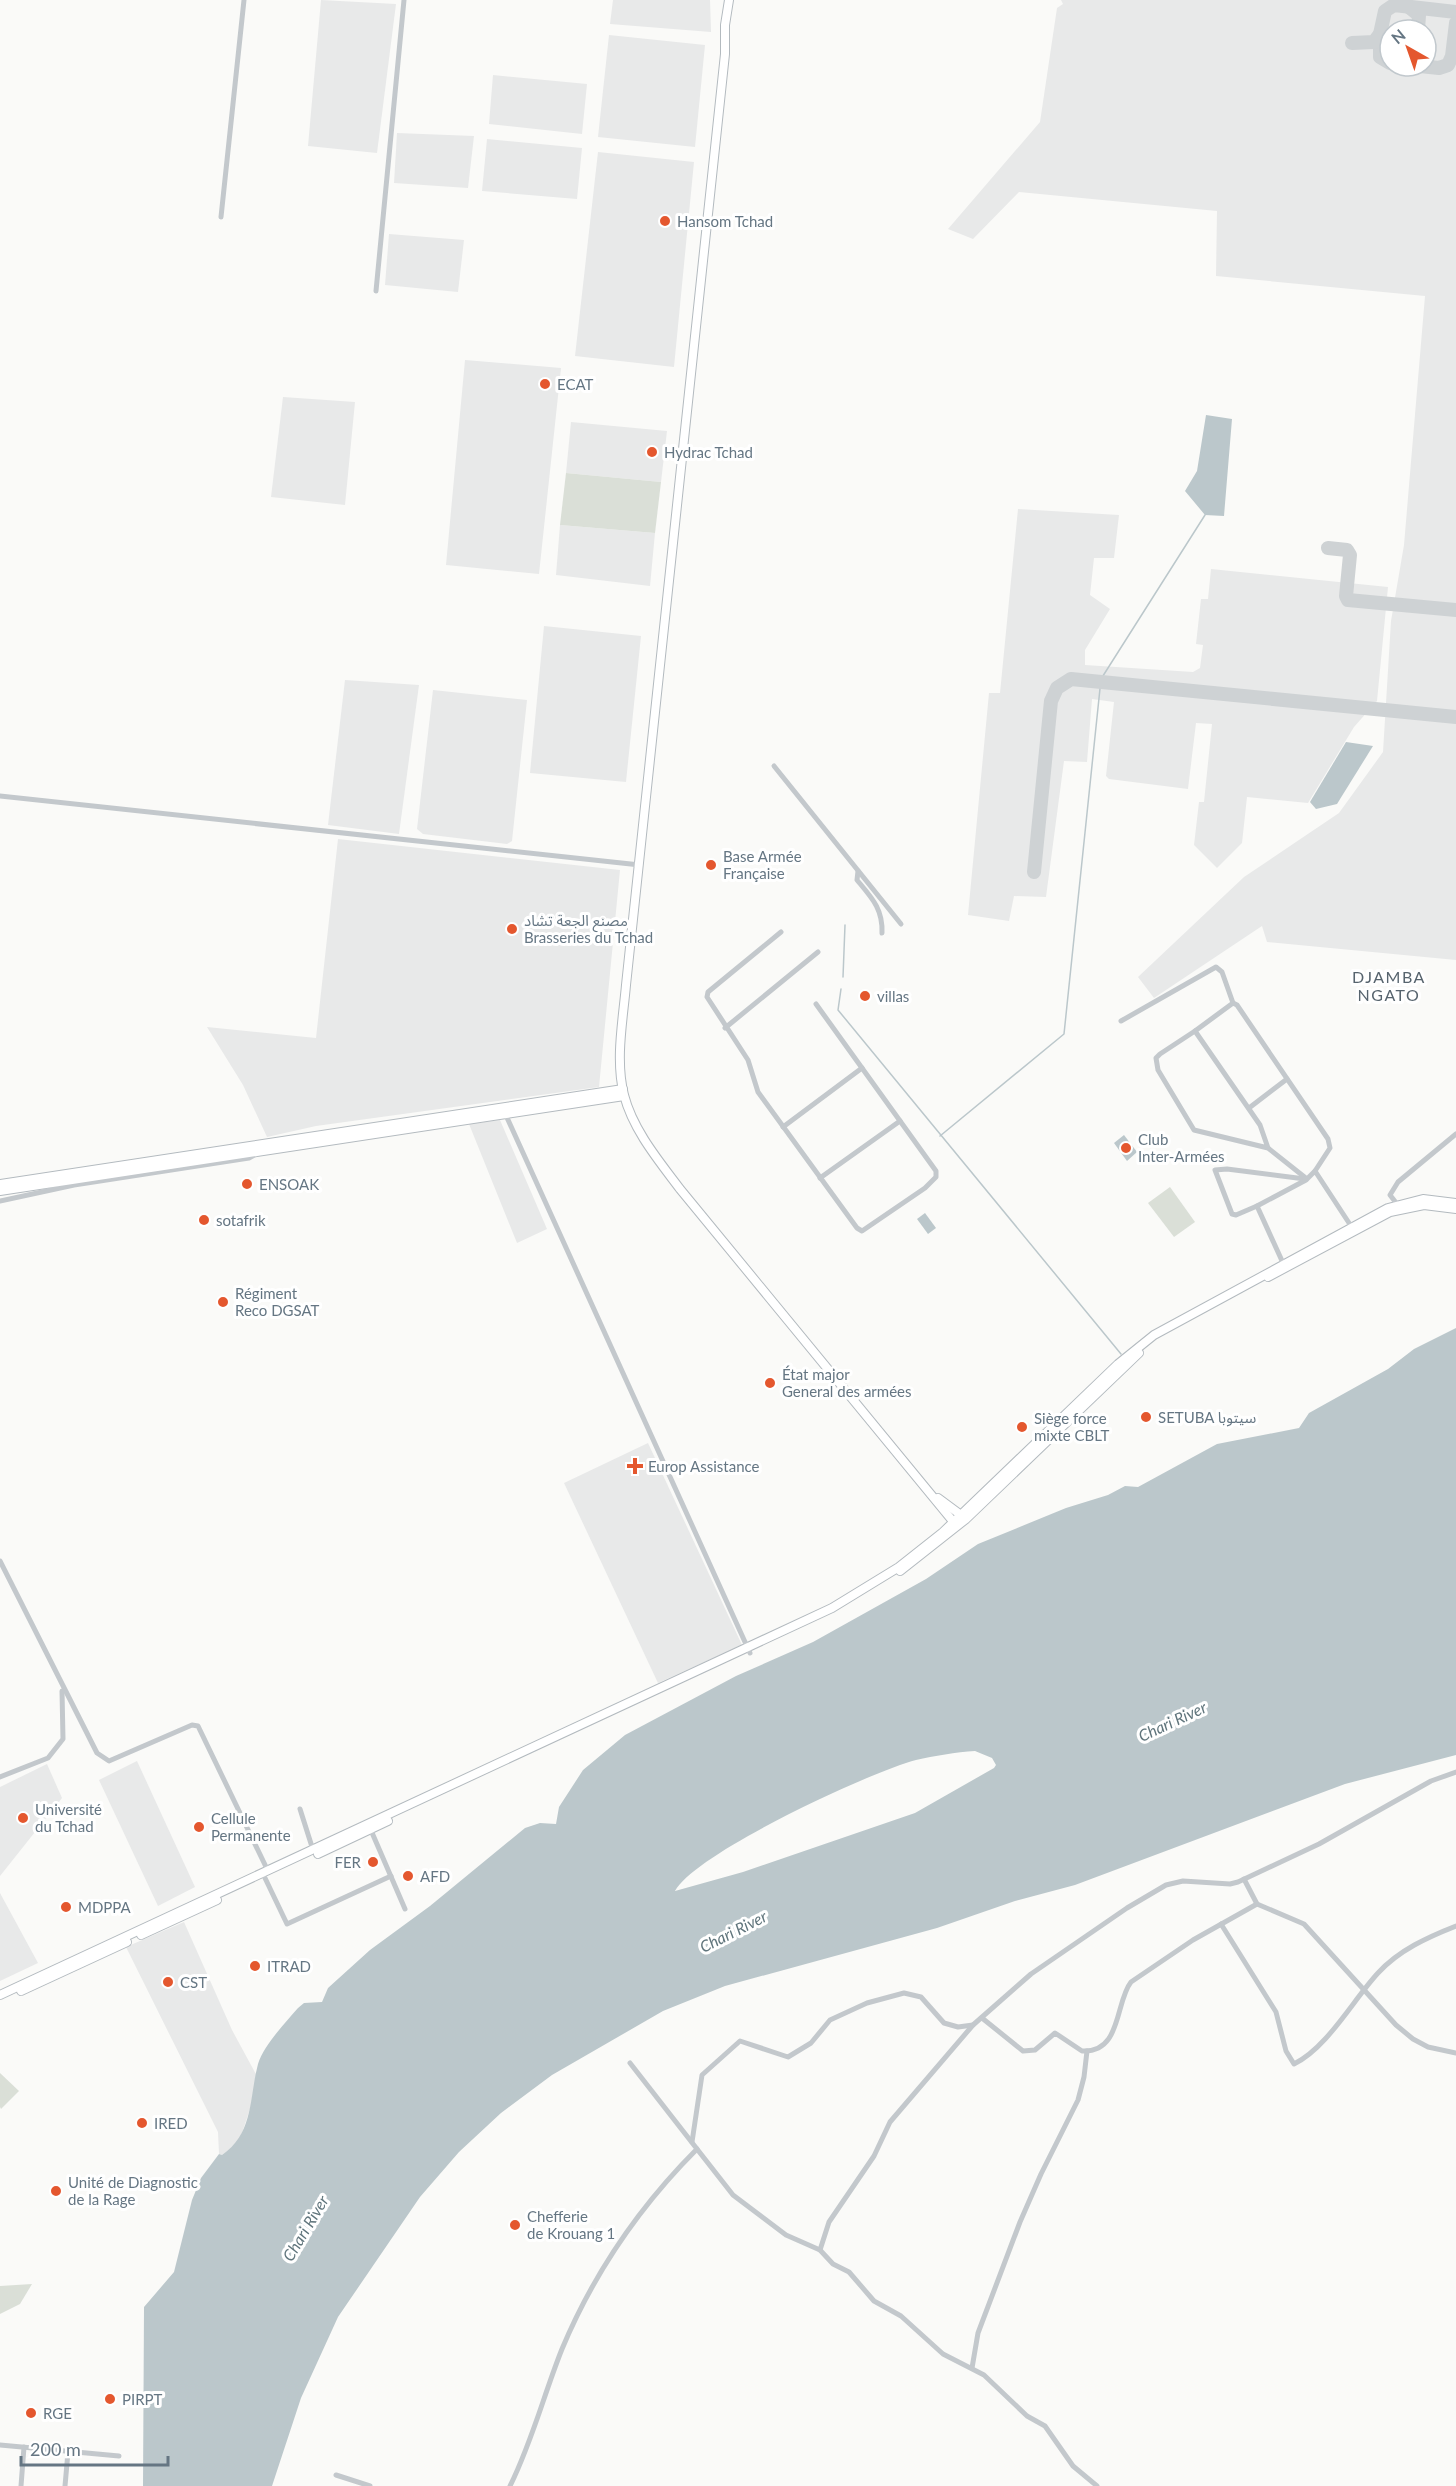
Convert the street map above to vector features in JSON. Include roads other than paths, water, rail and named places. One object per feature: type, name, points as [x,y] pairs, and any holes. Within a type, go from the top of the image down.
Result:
[{"type":"main road","points":[[729,0],[626,985],[621,1043],[623,1092],[646,1141],[680,1190],[934,1495],[964,1517]]},
{"type":"main road","points":[[613,1094],[622,1079]]},
{"type":"main road","points":[[0,1191],[623,1092]]},
{"type":"main road","points":[[613,1094],[627,1104]]},
{"type":"main road","points":[[0,1184],[260,1148]]},
{"type":"main road","points":[[0,2000],[14,1991],[846,1606],[912,1563],[1128,1363],[1157,1339],[1351,1226],[1397,1204],[1423,1199],[1456,1203]]},
{"type":"main road","points":[[964,1517],[971,1506],[1118,1364],[1154,1335],[1288,1263],[1402,1208],[1424,1204],[1456,1209]]},
{"type":"main road","points":[[945,1505],[971,1506]]},
{"type":"main road","points":[[945,1505],[956,1524]]},
{"type":"main road","points":[[942,1533],[945,1505]]},
{"type":"main road","points":[[749,1651],[865,1589],[956,1524]]},
{"type":"main road","points":[[267,1874],[313,1850],[369,1827]]},
{"type":"main road","points":[[0,1995],[14,1991]]},
{"type":"street","points":[[221,217],[244,0]]},
{"type":"street","points":[[376,291],[404,0]]},
{"type":"street","points":[[774,766],[901,924]]},
{"type":"street","points":[[0,796],[640,865]]},
{"type":"street","points":[[858,870],[857,880],[878,905],[883,918],[882,933]]},
{"type":"street","points":[[781,932],[708,992],[706,997],[748,1060],[758,1092],[857,1228],[862,1231],[925,1188],[936,1177],[936,1171],[816,1004]]},
{"type":"street","points":[[725,1028],[818,952]]},
{"type":"street","points":[[1121,1021],[1216,967],[1222,972],[1233,1003],[1249,1021],[1329,1142],[1330,1148],[1316,1171],[1307,1179],[1236,1215],[1232,1214],[1214,1174],[1215,1169],[1307,1179]]},
{"type":"street","points":[[1233,1003],[1156,1058],[1158,1070],[1188,1123],[1202,1133],[1268,1148],[1307,1179]]},
{"type":"street","points":[[1195,1030],[1260,1125],[1268,1148]]},
{"type":"street","points":[[783,1127],[862,1068]]},
{"type":"street","points":[[1249,1108],[1287,1079]]},
{"type":"street","points":[[504,1110],[749,1651]]},
{"type":"street","points":[[820,1178],[900,1121]]},
{"type":"street","points":[[1397,1204],[1390,1196],[1398,1182],[1456,1134]]},
{"type":"street","points":[[0,1201],[74,1185],[249,1158],[257,1156],[260,1148]]},
{"type":"street","points":[[1316,1171],[1351,1226]]},
{"type":"street","points":[[1257,1206],[1288,1263]]},
{"type":"street","points":[[0,1561],[97,1754],[109,1761],[192,1725],[198,1726],[267,1874],[287,1924],[391,1876]]},
{"type":"street","points":[[0,1777],[48,1758],[63,1738],[62,1687]]},
{"type":"street","points":[[820,2250],[829,2222],[874,2156],[887,2125],[973,2025],[1046,1962],[1145,1896],[1183,1881],[1230,1884],[1244,1879],[1319,1844],[1431,1781],[1456,1772]]},
{"type":"street","points":[[300,1809],[313,1850]]},
{"type":"street","points":[[369,1827],[405,1909]]},
{"type":"street","points":[[1244,1879],[1257,1904],[1304,1924],[1396,2025],[1413,2039],[1428,2047],[1456,2053]]},
{"type":"street","points":[[1087,2051],[1106,2040],[1116,2028],[1125,1992],[1131,1982],[1221,1924],[1257,1904]]},
{"type":"street","points":[[1221,1924],[1276,2012],[1286,2051],[1294,2064],[1323,2040],[1365,1989],[1399,1954],[1456,1926]]},
{"type":"street","points":[[692,2142],[702,2075],[740,2041],[788,2057],[811,2043],[830,2020],[867,2003],[904,1993],[921,1997],[944,2023],[958,2027],[973,2025]]},
{"type":"street","points":[[982,2018],[1023,2051],[1035,2050],[1055,2033],[1071,2045],[1087,2051]]},
{"type":"street","points":[[972,2368],[978,2333],[1020,2222],[1078,2100],[1087,2051]]},
{"type":"street","points":[[630,2063],[733,2195],[786,2235],[820,2250],[833,2264],[855,2277],[874,2301],[901,2316],[943,2354],[984,2375],[1027,2416],[1045,2427],[1073,2466],[1097,2486]]},
{"type":"street","points":[[510,2486],[546,2399],[563,2347],[597,2276],[637,2219],[697,2149]]},
{"type":"street","points":[[0,2445],[119,2456]]},
{"type":"street","points":[[21,2486],[24,2447]]},
{"type":"street","points":[[65,2486],[68,2452]]},
{"type":"street","points":[[336,2475],[370,2486]]},
{"type":"water","points":[[1206,415],[1232,419],[1224,516],[1205,515],[1185,491],[1197,471]]},
{"type":"water","points":[[1346,742],[1373,746],[1337,804],[1316,809],[1310,802]]},
{"type":"water","name":"Club Inter-Armées","points":[[1124,1135],[1137,1152],[1127,1161],[1114,1143]]},
{"type":"water","points":[[925,1213],[936,1228],[928,1234],[917,1219]]},
{"type":"water","name":"Chari River","points":[[1456,1328],[1456,1755],[1345,1784],[1075,1885],[1015,1901],[937,1928],[725,1986],[663,2011],[552,2075],[501,2113],[459,2152],[420,2197],[338,2317],[301,2398],[272,2486],[143,2486],[144,2307],[174,2272],[192,2200],[201,2178],[219,2154],[222,2155],[240,2136],[249,2114],[261,2057],[275,2034],[298,2008],[304,2003],[322,2002],[328,1988],[370,1950],[430,1906],[525,1828],[540,1823],[556,1824],[559,1807],[583,1770],[625,1735],[736,1676],[813,1642],[926,1579],[978,1544],[1066,1508],[1108,1495],[1125,1486],[1138,1487],[1217,1444],[1299,1428],[1309,1413],[1388,1369],[1414,1349]],"holes":[[[975,1751],[992,1758],[996,1765],[994,1768],[915,1813],[743,1872],[675,1891],[689,1875],[748,1836],[862,1780],[916,1760],[960,1752]]]},
{"type":"waterway","points":[[940,1136],[1064,1034],[1101,679],[1205,515]]},
{"type":"waterway","points":[[843,977],[845,925]]},
{"type":"waterway","points":[[841,989],[838,1010],[1121,1354]]},
{"type":"place","name":"Hansom Tchad","points":[[665,221]]},
{"type":"place","name":"ECAT","points":[[545,384]]},
{"type":"place","name":"Hydrac Tchad","points":[[652,452]]},
{"type":"place","name":"Base Armée Française","points":[[711,865]]},
{"type":"place","name":"مصنع الجعة تشاد Brasseries du Tchad","points":[[512,929]]},
{"type":"place","name":"villas","points":[[865,996]]},
{"type":"place","name":"Club Inter-Armées","points":[[1126,1148]]},
{"type":"place","name":"ENSOAK","points":[[247,1184]]},
{"type":"place","name":"sotafrik","points":[[204,1220]]},
{"type":"place","name":"Régiment Reco DGSAT","points":[[223,1302]]},
{"type":"place","name":"État major General des armées","points":[[770,1383]]},
{"type":"place","name":"SETUBA سيتوبا","points":[[1146,1417]]},
{"type":"place","name":"Siège force mixte CBLT","points":[[1022,1427]]},
{"type":"place","name":"Europ Assistance","points":[[635,1466]]},
{"type":"place","name":"Université du Tchad","points":[[23,1818]]},
{"type":"place","name":"Cellule Permanente","points":[[199,1827]]},
{"type":"place","name":"FER","points":[[373,1862]]},
{"type":"place","name":"AFD","points":[[408,1876]]},
{"type":"place","name":"MDPPA","points":[[66,1907]]},
{"type":"place","name":"ITRAD","points":[[255,1966]]},
{"type":"place","name":"CST","points":[[168,1982]]},
{"type":"place","name":"IRED","points":[[142,2123]]},
{"type":"place","name":"Unité de Diagnostic de la Rage","points":[[56,2191]]},
{"type":"place","name":"Chefferie de Krouang 1","points":[[515,2225]]},
{"type":"place","name":"PIRPT","points":[[110,2399]]},
{"type":"place","name":"RGE","points":[[31,2413]]},
{"type":"district","name":"DJAMBA NGATO","points":[[1389,985]]}]
